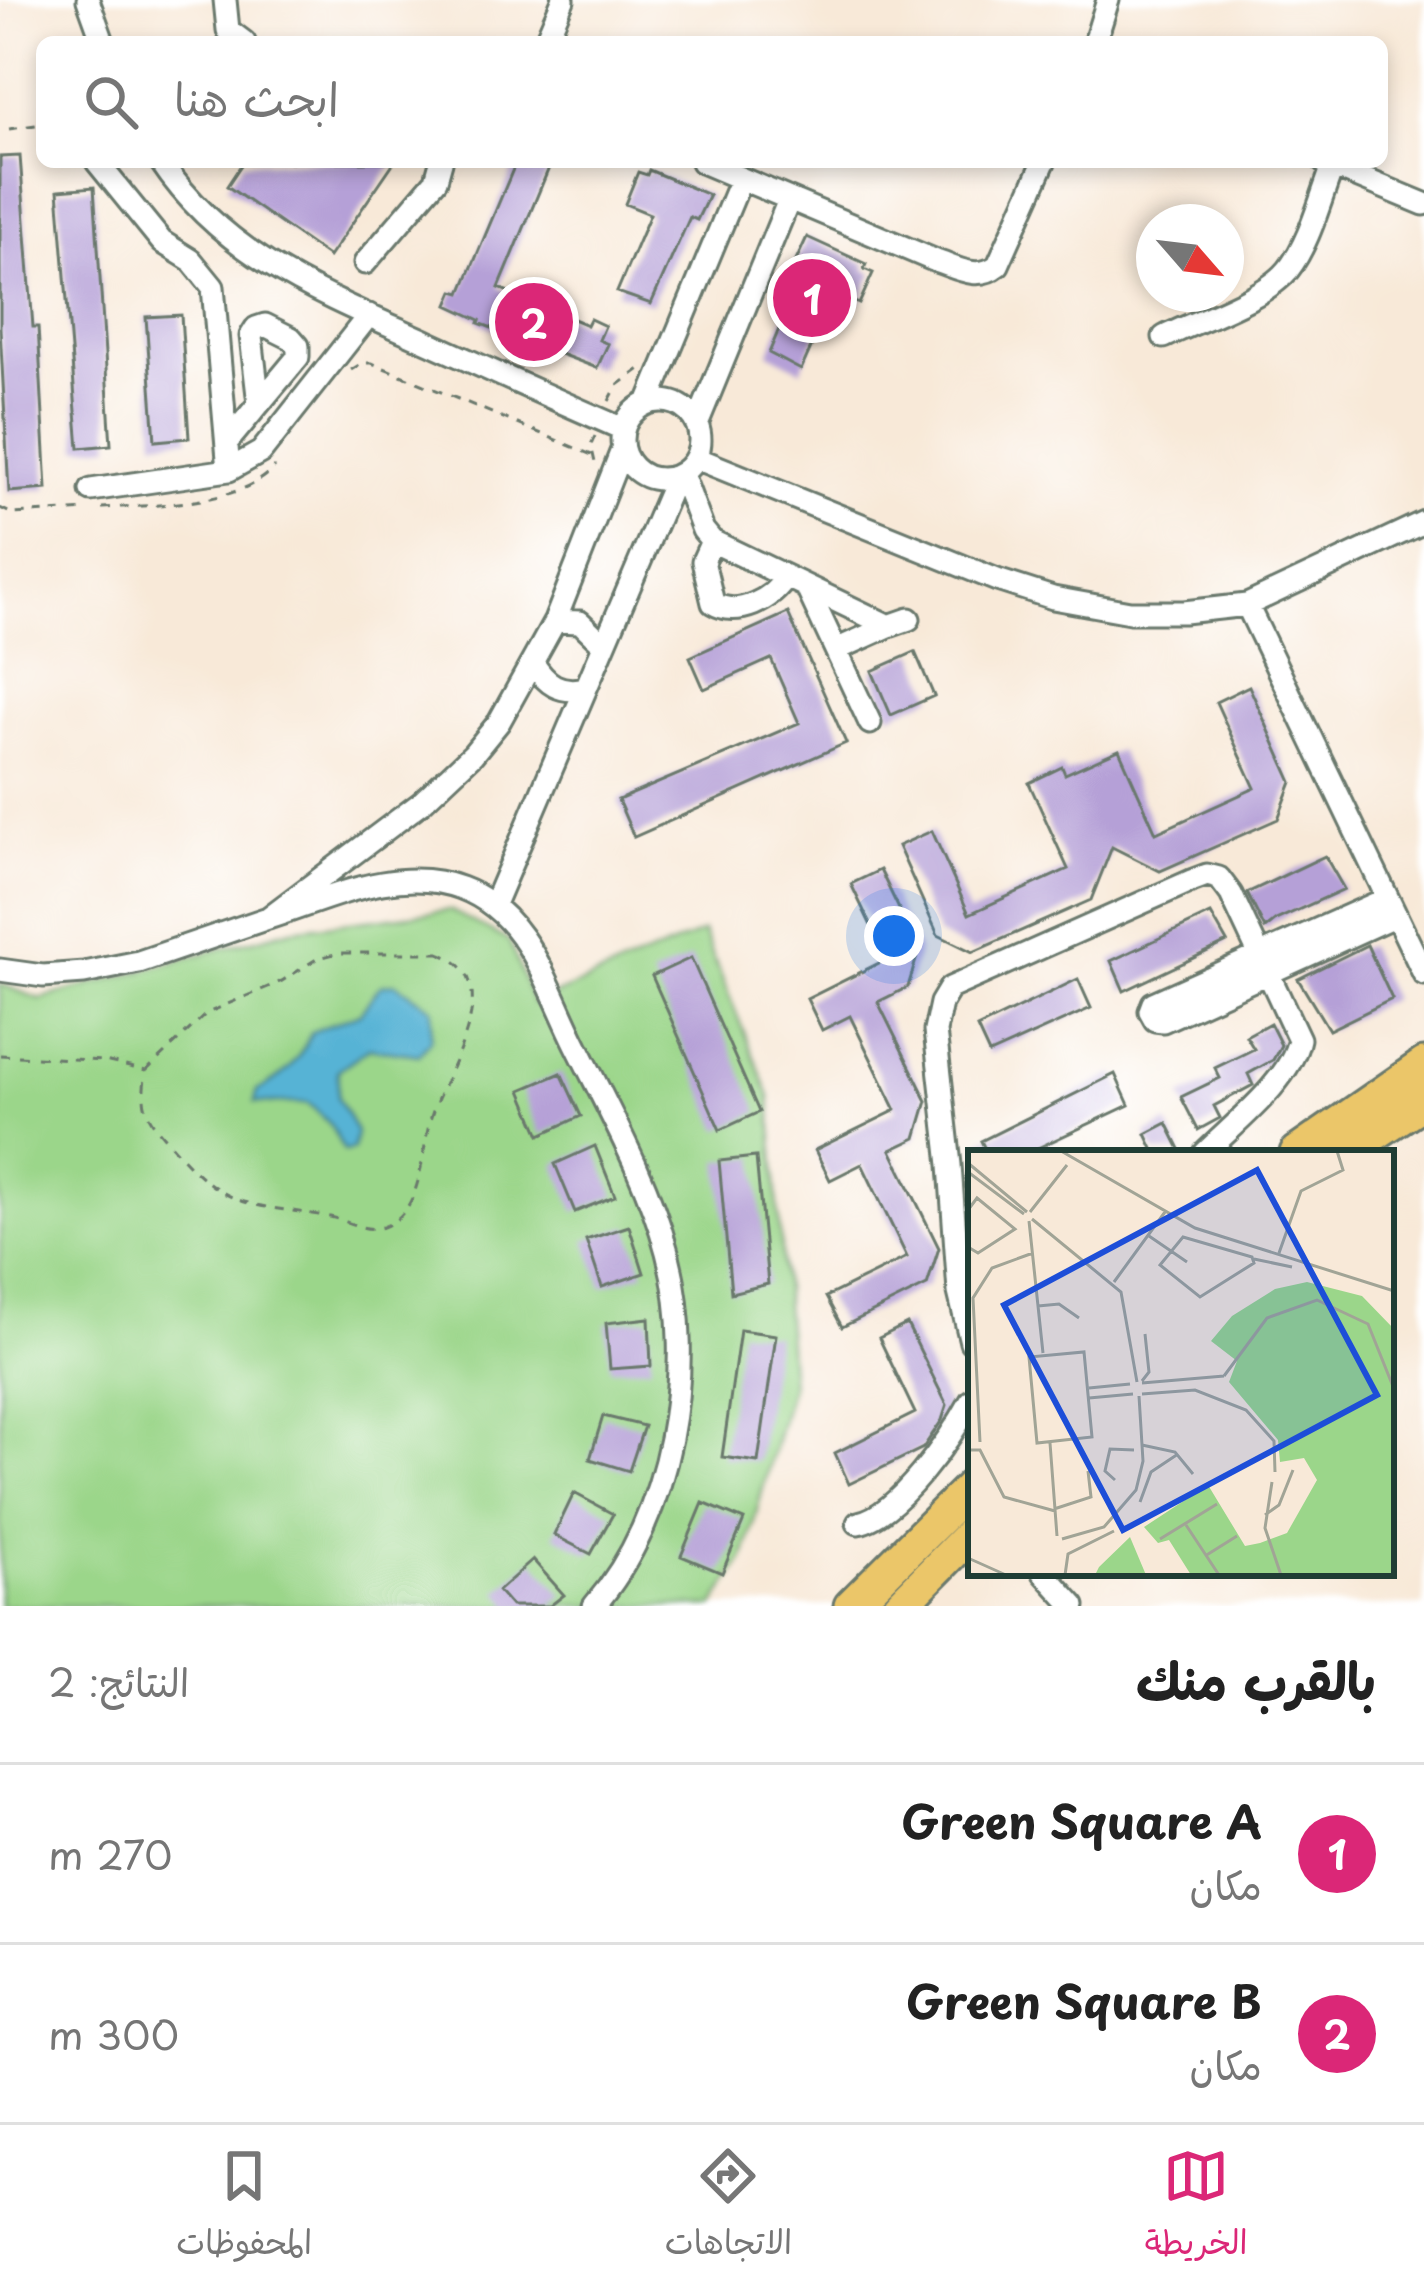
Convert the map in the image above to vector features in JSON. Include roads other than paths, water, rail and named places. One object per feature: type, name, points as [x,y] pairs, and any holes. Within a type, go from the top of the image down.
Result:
[{"type":"highway","points":[[1301,1150],[1424,1065]]},
{"type":"highway","points":[[1350,1150],[1424,1101]]},
{"type":"highway","points":[[850,1606],[968,1497]]},
{"type":"highway","points":[[900,1606],[968,1537]]},
{"type":"street","points":[[88,0],[101,36]]},
{"type":"street","points":[[225,0],[228,29],[237,36]]},
{"type":"street","points":[[548,36],[563,0]]},
{"type":"street","points":[[1097,36],[1108,0]]},
{"type":"street","points":[[102,168],[162,242],[200,268],[213,286],[229,470]]},
{"type":"street","points":[[164,168],[230,240],[316,293],[614,426],[628,462],[643,476],[663,480],[684,470],[1053,598],[1146,613],[1247,604],[1424,522]]},
{"type":"street","points":[[365,263],[436,180],[439,168]]},
{"type":"street","points":[[716,168],[936,261],[983,273],[1002,259],[1041,168]]},
{"type":"street","points":[[1164,337],[1265,289],[1283,275],[1298,254],[1327,168]]},
{"type":"street","points":[[1338,168],[1424,203]]},
{"type":"street","points":[[268,918],[421,803],[499,722],[555,621],[606,491],[614,426],[647,403],[741,179]]},
{"type":"street","points":[[494,904],[603,644],[700,445],[697,424],[789,200]]},
{"type":"street","points":[[92,490],[229,470],[261,452],[369,316]]},
{"type":"street","points":[[647,403],[676,404],[697,424]]},
{"type":"street","points":[[228,441],[259,404]]},
{"type":"street","points":[[684,470],[703,530],[712,542],[807,588],[899,623],[838,649]]},
{"type":"street","points":[[712,542],[704,561],[713,603],[722,608],[732,611],[777,593],[786,577]]},
{"type":"street","points":[[807,588],[870,723]]},
{"type":"street","points":[[1247,604],[1424,974]]},
{"type":"street","points":[[555,621],[580,622],[603,644]]},
{"type":"street","points":[[532,663],[553,686],[585,688]]},
{"type":"street","points":[[361,847],[382,883]]},
{"type":"street","points":[[968,1330],[959,1292],[934,1031],[945,994],[966,980],[1207,875],[1223,881],[1300,1034],[1296,1054],[1282,1075],[1208,1150]]},
{"type":"street","points":[[0,970],[64,976],[123,966],[407,878],[437,880],[494,904],[524,938],[592,1076],[652,1207],[671,1268],[678,1346],[667,1452],[637,1542],[594,1606]]},
{"type":"street","points":[[1264,965],[1390,907]]},
{"type":"street","points":[[858,1523],[878,1516],[925,1467],[968,1405]]},
{"type":"street","points":[[1047,1576],[1073,1606]]},
{"type":"water","points":[[395,983],[432,1008],[431,1039],[419,1055],[369,1048],[338,1070],[338,1098],[356,1132],[353,1149],[344,1151],[329,1123],[308,1103],[255,1103],[257,1091],[290,1067],[312,1032],[360,1013],[381,985]]},
{"type":"place","name":"Green Square A","points":[[812,298]]},
{"type":"place","name":"Green Square B","points":[[534,322]]}]
